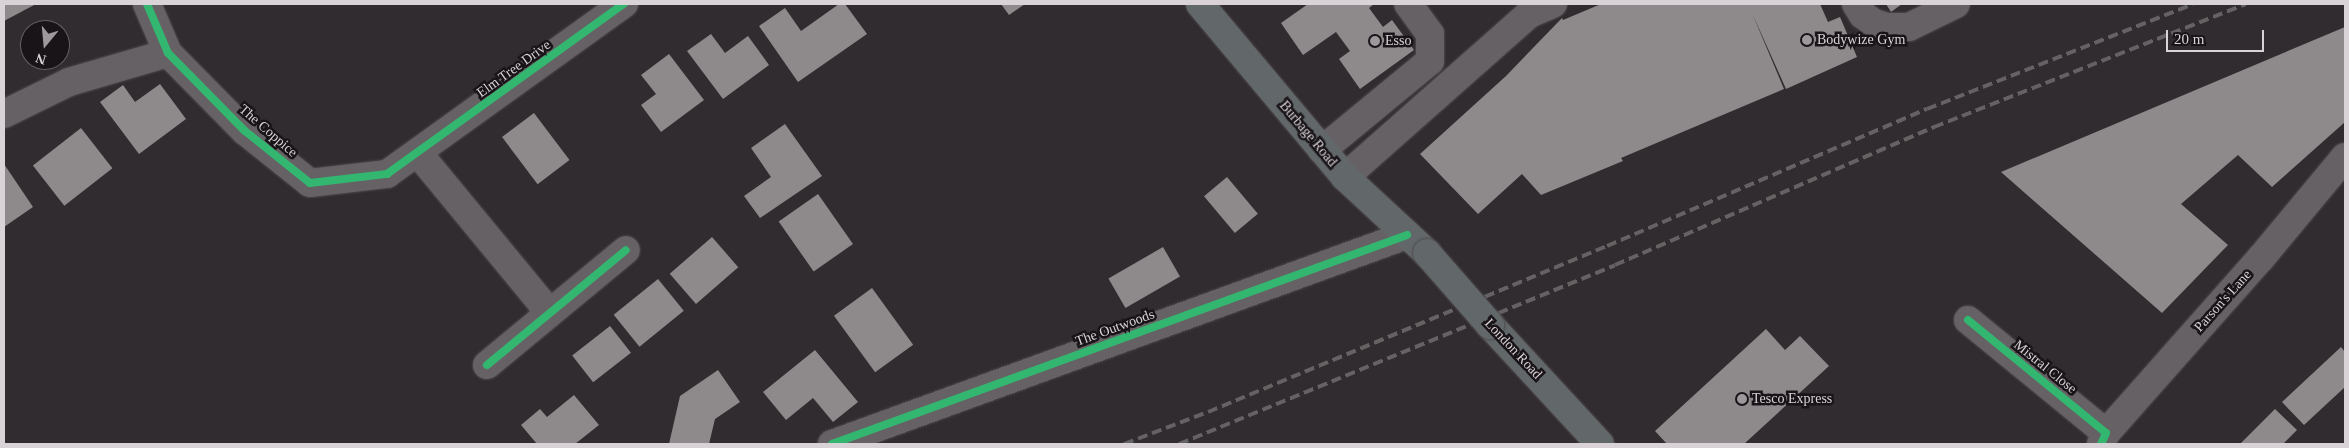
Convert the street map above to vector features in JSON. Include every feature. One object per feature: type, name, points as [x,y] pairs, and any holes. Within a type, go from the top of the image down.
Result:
[{"type":"main road","name":"Burbage Road","points":[[1204,5],[1345,177],[1427,253]]},
{"type":"main road","name":"London Road","points":[[1427,253],[1600,444]]},
{"type":"street","name":"The Coppice","points":[[147,4],[168,53],[245,131],[310,183],[387,174],[418,153]]},
{"type":"street","name":"Elm Tree Drive","points":[[418,153],[624,4]]},
{"type":"street","points":[[1322,150],[1430,61],[1430,34],[1408,4]]},
{"type":"street","points":[[1345,177],[1529,14],[1553,4]]},
{"type":"street","points":[[1856,4],[1863,15],[1874,23],[1887,27],[1909,27],[1956,4]]},
{"type":"street","points":[[4,114],[69,82],[168,53]]},
{"type":"street","points":[[418,153],[550,313]]},
{"type":"street","name":"Parson's Lane","points":[[2104,438],[2262,258],[2345,157]]},
{"type":"street","name":"The Outwoods","points":[[832,444],[1407,235]]},
{"type":"street","points":[[487,365],[626,250]]},
{"type":"street","name":"Mistral Close","points":[[1968,320],[2104,438]]},
{"type":"building","points":[[4,4],[36,4],[4,21]]},
{"type":"building","points":[[839,4],[845,4],[867,34],[798,82],[759,26],[785,8],[801,31]]},
{"type":"building","points":[[1001,4],[1025,4],[1009,15]]},
{"type":"building","name":"Esso","points":[[1308,4],[1374,4],[1369,8],[1383,27],[1392,20],[1414,50],[1360,89],[1339,59],[1350,51],[1336,32],[1303,55],[1281,23]]},
{"type":"building","points":[[1601,4],[1820,4],[1828,22],[1840,17],[1857,57],[1786,89],[1752,13],[1784,89],[1621,158],[1623,161],[1541,195],[1522,174],[1478,214],[1420,154],[1506,76],[1562,18],[1563,20]]},
{"type":"building","points":[[1886,4],[1902,4],[1891,12]]},
{"type":"building","points":[[2345,27],[2345,122],[2272,187],[2238,155],[2181,204],[2228,245],[2162,313],[2001,172]]},
{"type":"building","points":[[711,34],[725,53],[748,36],[769,65],[723,99],[687,51]]},
{"type":"building","points":[[669,54],[704,100],[661,132],[641,105],[656,94],[641,75]]},
{"type":"building","points":[[160,84],[186,119],[139,154],[100,102],[123,85],[135,102]]},
{"type":"building","points":[[534,113],[570,160],[538,184],[502,137]]},
{"type":"building","points":[[785,124],[822,176],[760,218],[744,196],[771,177],[751,148]]},
{"type":"building","points":[[81,128],[112,168],[64,206],[33,166]]},
{"type":"building","points":[[4,164],[33,207],[4,227]]},
{"type":"building","points":[[1227,177],[1258,214],[1235,233],[1204,196]]},
{"type":"building","points":[[818,194],[853,244],[814,271],[779,222]]},
{"type":"building","points":[[712,237],[738,267],[696,304],[670,274]]},
{"type":"building","points":[[1163,247],[1180,276],[1125,308],[1108,278]]},
{"type":"building","points":[[658,279],[684,311],[640,347],[614,315]]},
{"type":"building","points":[[872,288],[913,345],[875,372],[834,316]]},
{"type":"building","points":[[610,326],[631,353],[593,382],[572,356]]},
{"type":"building","name":"Tesco Express","points":[[1766,329],[1785,350],[1800,336],[1829,366],[1744,444],[1667,444],[1655,431]]},
{"type":"building","points":[[2341,347],[2345,352],[2345,387],[2304,425],[2282,402]]},
{"type":"building","points":[[815,350],[858,402],[833,422],[813,398],[786,420],[763,392]]},
{"type":"building","points":[[718,370],[740,402],[715,419],[709,444],[669,444],[680,396]]},
{"type":"building","points":[[574,395],[599,425],[575,444],[537,444],[521,425],[540,409],[547,417]]},
{"type":"building","points":[[2275,409],[2297,430],[2283,444],[2240,444]]},
{"type":"railway","points":[[1124,444],[1208,412],[1607,246],[1927,109],[2193,4]]},
{"type":"railway","points":[[1179,444],[1615,265],[1934,127],[2246,4]]},
{"type":"cycle path","points":[[147,4],[168,53],[245,131],[310,183],[387,174],[624,4]]},
{"type":"cycle path","points":[[832,444],[1407,235]]},
{"type":"cycle path","points":[[487,365],[626,250]]},
{"type":"cycle path","points":[[1968,320],[2106,433],[2101,444]]},
{"type":"place","name":"Bodywize Gym","points":[[1807,40]]},
{"type":"place","name":"Esso","points":[[1375,41]]},
{"type":"place","name":"Tesco Express","points":[[1742,399]]}]
